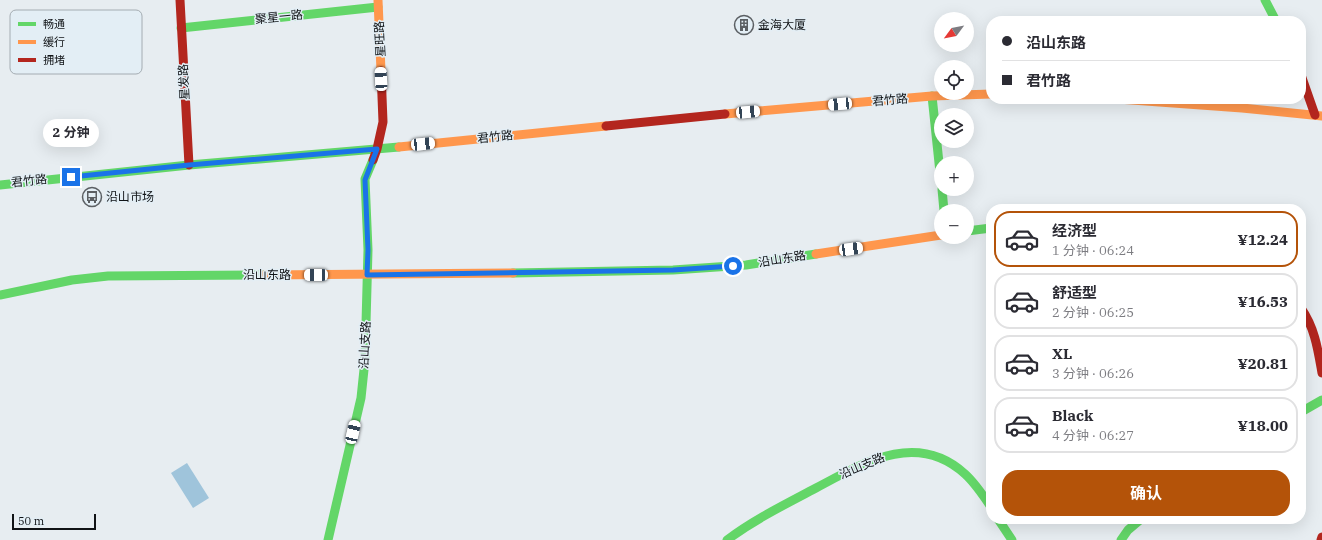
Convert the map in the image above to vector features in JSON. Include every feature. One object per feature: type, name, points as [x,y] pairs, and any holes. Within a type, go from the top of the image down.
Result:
[{"type":"street","name":"星发路","points":[[180,0],[189,165]]},
{"type":"street","points":[[1266,1],[1269,16]]},
{"type":"street","points":[[1266,1],[1274,16]]},
{"type":"street","name":"聚星一路","points":[[181,28],[378,3]]},
{"type":"street","name":"星旺路","points":[[377,149],[384,122],[378,3]]},
{"type":"street","points":[[1187,104],[1319,115],[1306,86]]},
{"type":"street","name":"君竹路","points":[[0,185],[189,165],[377,149],[586,127],[932,96],[986,94]]},
{"type":"street","points":[[932,96],[938,156]]},
{"type":"street","points":[[1242,108],[1247,104]]},
{"type":"street","name":"沿山支路","points":[[328,540],[360,398],[365,360],[368,250],[365,180],[377,149]]},
{"type":"street","points":[[974,230],[986,229]]},
{"type":"street","name":"沿山东路","points":[[0,295],[72,280],[108,276],[367,275],[708,268],[746,265],[934,236]]},
{"type":"street","points":[[1306,316],[1315,335],[1322,373]]},
{"type":"street","points":[[1306,409],[1322,400]]},
{"type":"street","name":"沿山支路","points":[[727,540],[769,512],[856,466],[884,455],[899,452],[924,452],[946,459],[968,476],[986,501]]},
{"type":"street","points":[[1001,524],[1012,540]]},
{"type":"street","points":[[1121,540],[1128,530],[1135,524]]},
{"type":"water","points":[[187,463],[209,498],[193,508],[171,473]]},
{"type":"traffic: fast","points":[[1265,0],[1273,16]]},
{"type":"traffic: fast","points":[[181,28],[378,7]]},
{"type":"traffic: fast","points":[[932,96],[938,156]]},
{"type":"traffic: fast","points":[[0,185],[189,165],[399,147]]},
{"type":"traffic: fast","points":[[328,540],[361,398],[365,360],[368,250],[365,179],[373,160]]},
{"type":"traffic: fast","points":[[943,196],[943,204]]},
{"type":"traffic: fast","points":[[974,230],[986,229]]},
{"type":"traffic: fast","points":[[513,273],[673,270],[746,265],[816,254]]},
{"type":"traffic: fast","points":[[0,295],[72,280],[108,276],[264,275]]},
{"type":"traffic: fast","points":[[1306,409],[1322,400]]},
{"type":"traffic: fast","points":[[727,540],[748,525],[834,478],[871,461],[890,455],[909,453],[928,454],[947,461],[965,474],[979,489],[986,500]]},
{"type":"traffic: fast","points":[[1001,524],[1012,540]]},
{"type":"traffic: fast","points":[[1121,540],[1128,530],[1135,524]]},
{"type":"traffic: slow","points":[[378,0],[381,71]]},
{"type":"traffic: slow","points":[[725,114],[932,96],[986,94]]},
{"type":"traffic: slow","points":[[1187,104],[1322,116]]},
{"type":"traffic: slow","points":[[399,147],[606,126]]},
{"type":"traffic: slow","points":[[816,254],[934,236]]},
{"type":"traffic: slow","points":[[264,275],[513,273]]},
{"type":"traffic: jam","points":[[180,0],[189,165]]},
{"type":"traffic: jam","points":[[373,160],[383,122],[381,71]]},
{"type":"traffic: jam","points":[[1306,89],[1315,115]]},
{"type":"traffic: jam","points":[[606,126],[725,114]]},
{"type":"traffic: jam","points":[[1306,316],[1313,331],[1322,373]]},
{"type":"place","name":"金海大厦","points":[[744,25]]},
{"type":"place","name":"沿山市场","points":[[92,197]]},
{"type":"route","points":[[71,177],[377,149],[365,180],[368,250],[367,275],[673,270],[733,266]]}]
